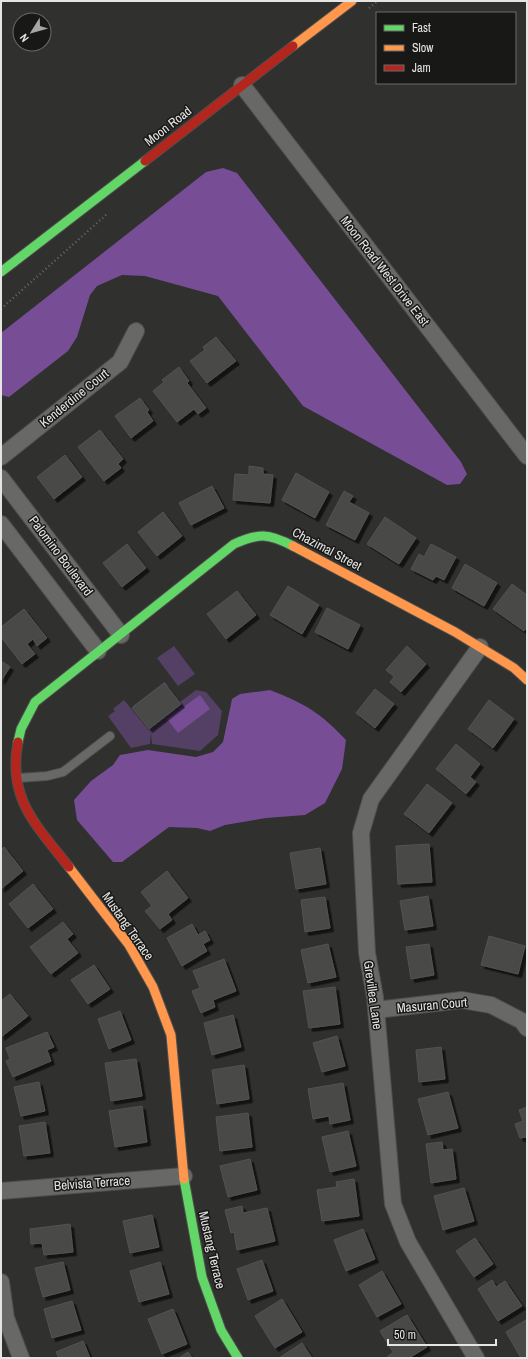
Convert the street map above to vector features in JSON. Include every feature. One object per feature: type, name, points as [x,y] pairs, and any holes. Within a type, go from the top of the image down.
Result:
[{"type":"street","name":"Moon Road","points":[[1,272],[352,1]]},
{"type":"street","name":"Moon Road West Drive East","points":[[242,85],[527,456]]},
{"type":"street","name":"Kenderdine Court","points":[[1,457],[120,362],[136,331]]},
{"type":"street","name":"Palomino Boulevard","points":[[1,478],[121,635]]},
{"type":"street","points":[[1,524],[98,651]]},
{"type":"street","name":"Chazimal Street","points":[[121,635],[234,544],[254,536],[276,537],[456,632],[514,668],[527,680]]},
{"type":"street","name":"Mustang Terrace","points":[[121,635],[98,651],[35,702],[21,729],[15,760],[18,790],[32,819],[129,945],[153,987],[171,1035],[184,1176],[202,1277],[221,1330],[238,1358]]},
{"type":"street","name":"Grevillea Lane","points":[[476,1358],[408,1242],[393,1204],[376,1010],[367,953],[361,833],[371,799],[480,647]]},
{"type":"street","name":"Masuran Court","points":[[376,1010],[462,1000],[491,1004],[522,1021],[527,1028]]},
{"type":"street","name":"Belvista Terrace","points":[[1,1190],[184,1176]]},
{"type":"street","points":[[1,1282],[6,1318],[21,1358]]},
{"type":"lane","points":[[17,778],[47,776],[63,772],[110,736]]},
{"type":"shaded area","points":[[223,168],[237,173],[461,462],[467,474],[460,484],[447,485],[303,406],[218,296],[145,276],[122,275],[97,286],[90,295],[77,337],[68,351],[9,397],[1,395],[1,333],[206,172]]},
{"type":"shaded area","points":[[174,646],[195,674],[178,686],[157,658]]},
{"type":"shaded area","points":[[165,682],[180,702],[196,690],[206,692],[222,711],[218,735],[200,751],[152,744],[151,733],[133,706]]},
{"type":"shaded area","points":[[270,690],[302,704],[320,716],[346,740],[342,769],[325,803],[305,815],[266,818],[225,825],[210,831],[197,828],[169,827],[122,862],[113,862],[77,820],[74,800],[91,781],[113,765],[120,755],[148,750],[196,757],[213,752],[223,742],[232,699],[240,694]]},
{"type":"shaded area","points":[[200,695],[210,709],[178,733],[167,719]]},
{"type":"shaded area","points":[[124,700],[151,733],[150,744],[131,748],[108,716],[115,711],[113,709]]},
{"type":"building","points":[[216,337],[236,361],[207,383],[190,361],[205,350],[203,347]]},
{"type":"building","points":[[179,367],[189,381],[187,383],[206,408],[198,414],[194,409],[177,422],[153,391],[164,382],[162,380]]},
{"type":"building","points":[[140,398],[149,410],[147,412],[153,421],[131,438],[115,416]]},
{"type":"building","points":[[100,430],[123,459],[118,464],[121,468],[104,481],[78,447]]},
{"type":"building","points":[[65,455],[82,477],[54,499],[37,477]]},
{"type":"building","points":[[249,466],[263,468],[263,474],[273,475],[270,503],[233,500],[235,474],[249,475]]},
{"type":"building","points":[[296,473],[329,492],[315,518],[282,500]]},
{"type":"building","points":[[212,486],[224,508],[191,525],[179,503]]},
{"type":"building","points":[[344,491],[353,496],[349,502],[369,513],[355,540],[326,525]]},
{"type":"building","points":[[163,512],[182,536],[157,556],[138,532]]},
{"type":"building","points":[[385,517],[416,538],[399,564],[367,544]]},
{"type":"building","points":[[127,544],[146,568],[122,587],[103,563]]},
{"type":"building","points":[[431,544],[456,557],[444,580],[436,576],[433,580],[411,569],[419,554],[424,557]]},
{"type":"building","points":[[465,564],[497,583],[484,606],[452,588]]},
{"type":"building","points":[[512,584],[527,595],[527,627],[524,631],[493,609]]},
{"type":"building","points":[[288,586],[319,605],[302,634],[270,615]]},
{"type":"building","points":[[237,591],[256,615],[226,639],[207,614]]},
{"type":"building","points":[[327,608],[360,625],[348,649],[315,632]]},
{"type":"building","points":[[24,609],[47,638],[37,646],[33,639],[27,644],[35,654],[22,664],[1,637],[1,627]]},
{"type":"building","points":[[407,646],[426,664],[401,692],[390,682],[394,677],[386,670]]},
{"type":"building","points":[[1,661],[10,667],[1,681]]},
{"type":"building","points":[[164,683],[181,704],[149,729],[132,708]]},
{"type":"building","points":[[375,689],[394,704],[375,728],[356,713]]},
{"type":"building","points":[[489,700],[514,719],[493,748],[468,729]]},
{"type":"building","points":[[456,744],[480,764],[470,777],[476,782],[466,794],[436,769]]},
{"type":"building","points":[[427,784],[452,803],[429,833],[404,814]]},
{"type":"building","points":[[429,844],[432,882],[398,884],[396,846]]},
{"type":"building","points":[[4,847],[23,871],[1,889],[1,850]]},
{"type":"building","points":[[320,848],[326,884],[296,889],[290,853]]},
{"type":"building","points":[[167,871],[188,898],[168,914],[172,920],[160,929],[145,911],[152,906],[141,892]]},
{"type":"building","points":[[33,884],[53,909],[28,928],[9,904]]},
{"type":"building","points":[[428,896],[433,926],[405,930],[400,901]]},
{"type":"building","points":[[325,897],[330,928],[305,932],[301,900]]},
{"type":"building","points":[[63,922],[73,934],[67,939],[78,953],[51,974],[30,947]]},
{"type":"building","points":[[192,924],[198,935],[205,931],[210,940],[203,944],[207,951],[182,966],[167,938]]},
{"type":"building","points":[[489,936],[525,946],[518,974],[481,965]]},
{"type":"building","points":[[328,944],[336,977],[308,983],[301,950]]},
{"type":"building","points":[[429,944],[434,975],[411,979],[406,947]]},
{"type":"building","points":[[224,959],[236,991],[213,1000],[215,1007],[201,1013],[192,991],[200,988],[193,971]]},
{"type":"building","points":[[94,965],[110,989],[88,1004],[71,980]]},
{"type":"building","points":[[335,987],[340,1024],[309,1028],[303,991]]},
{"type":"building","points":[[10,994],[28,1016],[1,1037],[1,1001]]},
{"type":"building","points":[[120,1011],[131,1040],[109,1049],[98,1019]]},
{"type":"building","points":[[233,1015],[241,1047],[212,1055],[204,1023]]},
{"type":"building","points":[[47,1032],[54,1047],[47,1050],[51,1061],[13,1077],[6,1061],[10,1059],[6,1048]]},
{"type":"building","points":[[337,1036],[345,1066],[322,1072],[313,1043]]},
{"type":"building","points":[[441,1047],[445,1079],[419,1082],[416,1050]]},
{"type":"building","points":[[136,1059],[142,1096],[111,1101],[105,1063]]},
{"type":"building","points":[[244,1065],[249,1099],[217,1104],[212,1070]]},
{"type":"building","points":[[39,1082],[45,1111],[21,1116],[14,1087]]},
{"type":"building","points":[[343,1083],[350,1120],[330,1124],[329,1116],[313,1119],[308,1089]]},
{"type":"building","points":[[448,1092],[458,1128],[428,1135],[418,1099]]},
{"type":"building","points":[[142,1106],[147,1142],[115,1147],[109,1111]]},
{"type":"building","points":[[527,1107],[527,1137],[520,1138],[515,1124],[523,1121],[519,1110]]},
{"type":"building","points":[[248,1113],[252,1147],[220,1151],[216,1117]]},
{"type":"building","points":[[45,1122],[50,1153],[24,1156],[19,1126]]},
{"type":"building","points":[[348,1131],[356,1166],[330,1172],[322,1137]]},
{"type":"building","points":[[442,1142],[443,1150],[452,1149],[456,1179],[431,1183],[426,1144]]},
{"type":"building","points":[[250,1159],[257,1190],[228,1197],[220,1166]]},
{"type":"building","points":[[354,1179],[359,1216],[322,1221],[317,1190],[337,1187],[336,1182]]},
{"type":"building","points":[[464,1188],[474,1221],[443,1230],[434,1196]]},
{"type":"building","points":[[242,1206],[243,1213],[267,1208],[275,1241],[237,1250],[234,1232],[231,1233],[225,1210]]},
{"type":"building","points":[[152,1215],[159,1247],[130,1253],[123,1221]]},
{"type":"building","points":[[70,1224],[73,1252],[44,1255],[42,1243],[31,1244],[30,1229]]},
{"type":"building","points":[[363,1229],[375,1259],[346,1271],[334,1240]]},
{"type":"building","points":[[475,1238],[493,1264],[474,1277],[456,1251]]},
{"type":"building","points":[[262,1260],[273,1291],[248,1300],[237,1269]]},
{"type":"building","points":[[63,1262],[70,1290],[43,1297],[35,1268]]},
{"type":"building","points":[[160,1262],[169,1294],[139,1302],[130,1271]]},
{"type":"building","points":[[382,1271],[401,1304],[377,1317],[359,1285]]},
{"type":"building","points":[[492,1280],[496,1287],[505,1281],[522,1306],[498,1321],[478,1289]]},
{"type":"building","points":[[282,1299],[302,1332],[275,1348],[255,1316]]},
{"type":"building","points":[[72,1301],[81,1330],[52,1338],[44,1309]]},
{"type":"building","points":[[173,1309],[187,1344],[162,1354],[148,1319]]},
{"type":"building","points":[[407,1315],[427,1347],[409,1358],[386,1358],[393,1352],[380,1331]]},
{"type":"building","points":[[526,1320],[527,1357],[521,1358],[506,1332]]},
{"type":"building","points":[[83,1341],[90,1358],[59,1358],[56,1352]]},
{"type":"building","points":[[302,1343],[312,1358],[279,1358]]},
{"type":"building","points":[[188,1352],[192,1358],[179,1358]]},
{"type":"traffic: fast","points":[[1,272],[145,161]]},
{"type":"traffic: fast","points":[[18,742],[21,729],[35,702],[234,544],[257,536],[264,536],[277,539],[293,546]]},
{"type":"traffic: fast","points":[[184,1179],[202,1277],[221,1330],[238,1358]]},
{"type":"traffic: slow","points":[[293,46],[352,1]]},
{"type":"traffic: slow","points":[[293,546],[455,632],[514,668],[527,680]]},
{"type":"traffic: slow","points":[[69,867],[129,945],[153,987],[171,1035],[184,1179]]},
{"type":"traffic: jam","points":[[145,161],[293,46]]},
{"type":"traffic: jam","points":[[18,742],[16,762],[17,780],[21,796],[27,810],[36,824],[69,867]]}]
